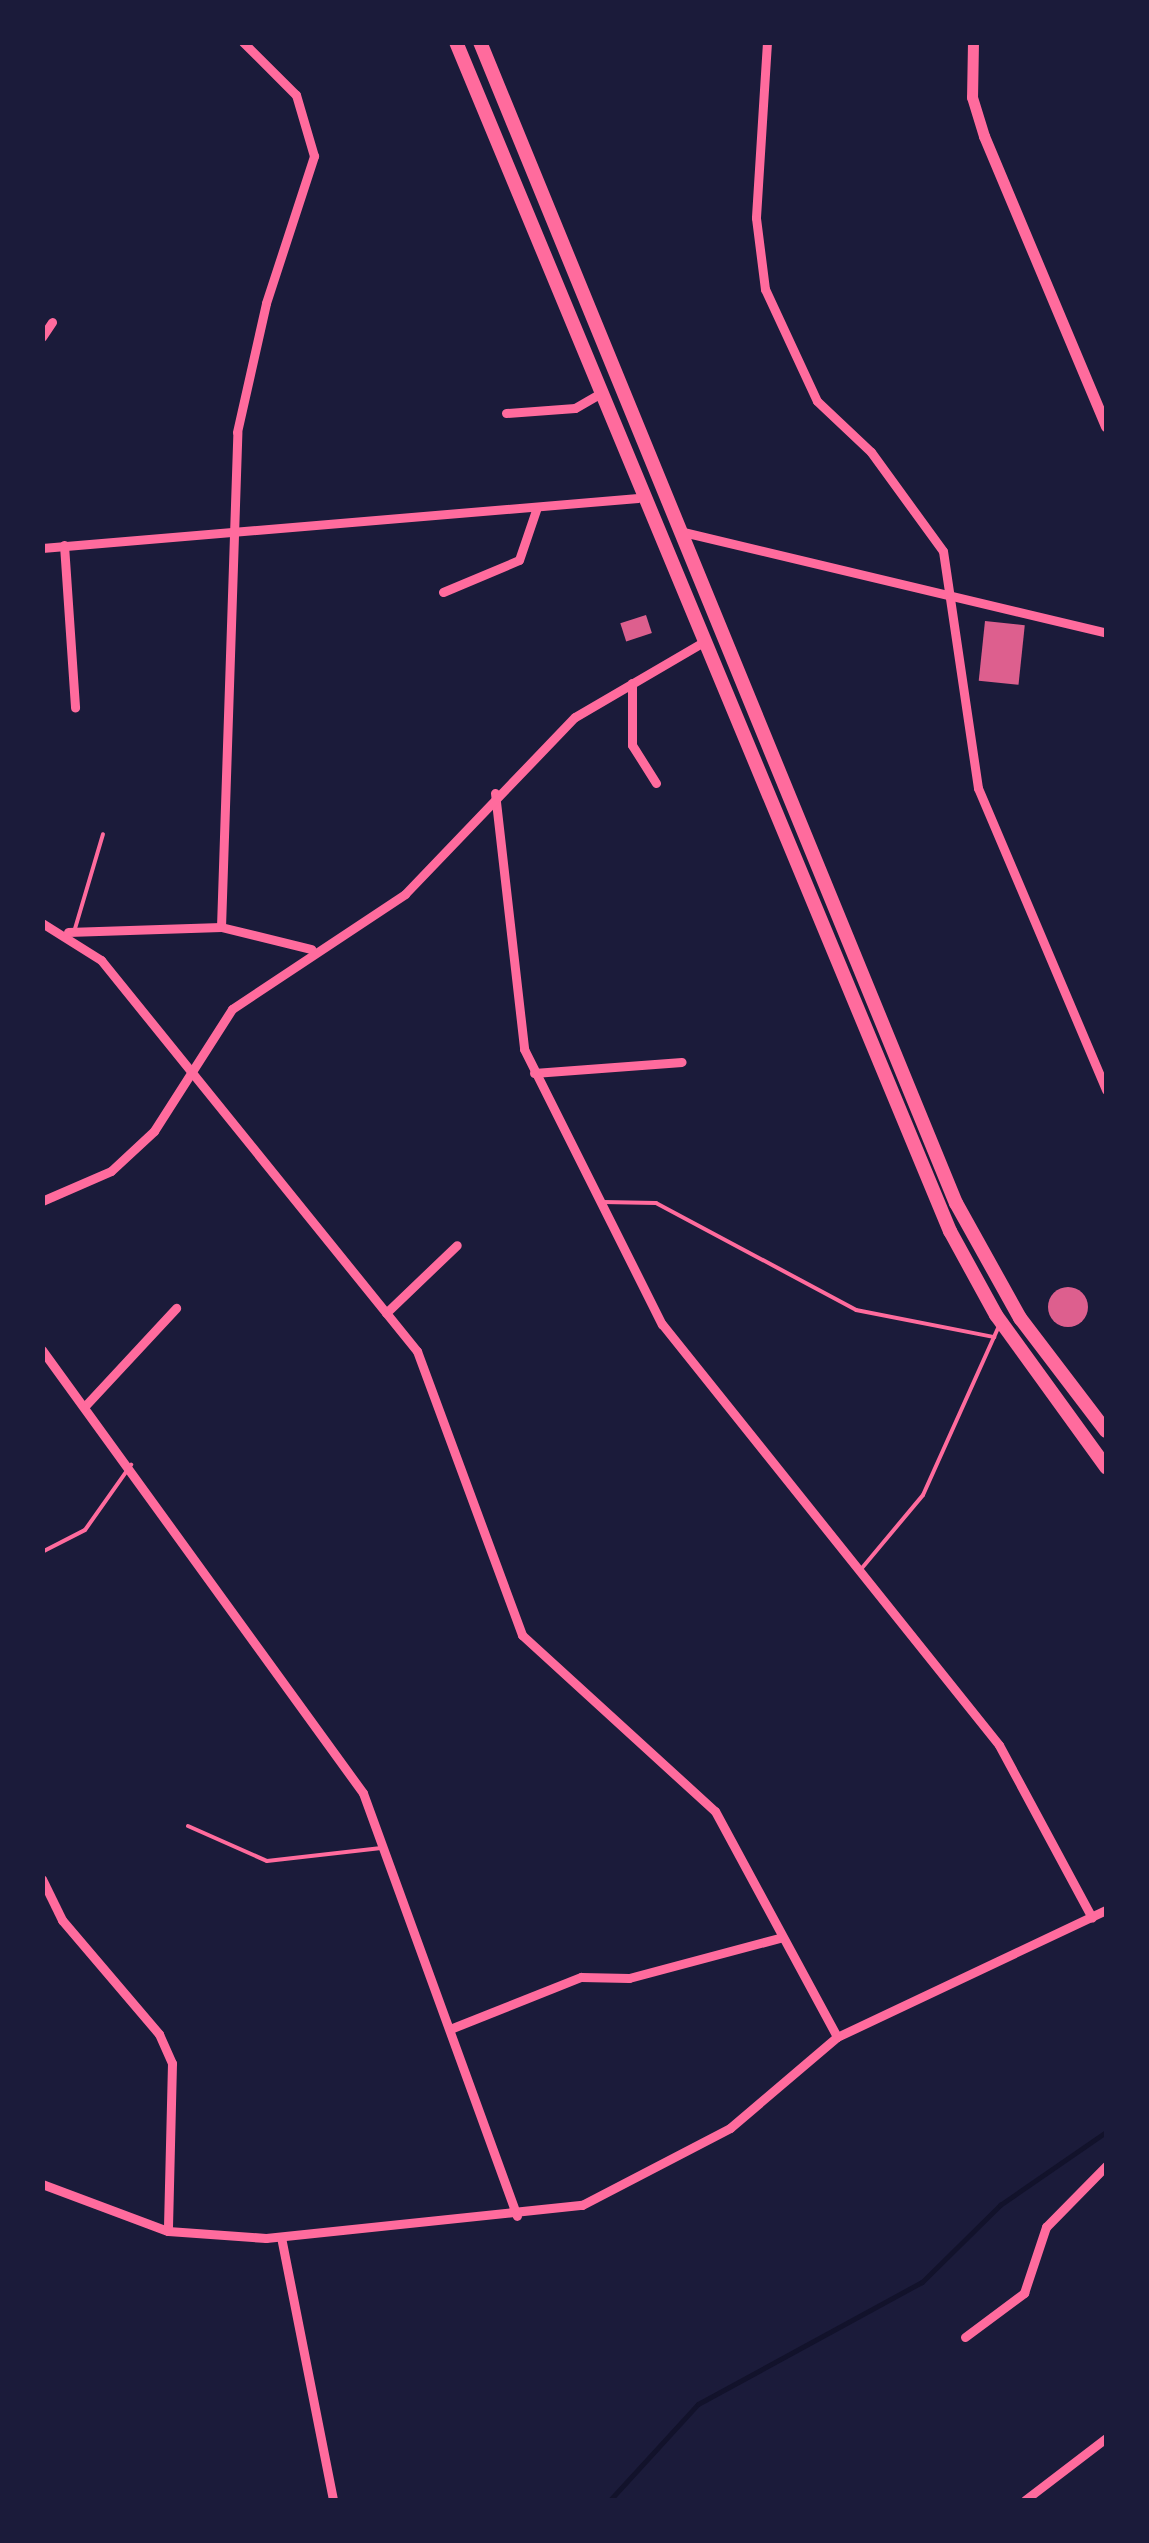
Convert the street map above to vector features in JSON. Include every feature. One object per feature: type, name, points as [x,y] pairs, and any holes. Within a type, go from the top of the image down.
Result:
[{"type":"main road","points":[[456,42],[638,498],[950,1230],[1001,1322],[1106,1467]]},
{"type":"main road","points":[[480,42],[676,531],[956,1203],[1020,1318],[1106,1432]]},
{"type":"main road","points":[[973,42],[972,97],[984,136],[1106,426]]},
{"type":"street","points":[[221,927],[229,528],[237,432],[266,303],[314,156],[296,95],[243,42]]},
{"type":"street","points":[[768,42],[756,218],[765,288],[817,401],[871,452],[943,550],[956,601],[978,788],[1106,1090]]},
{"type":"street","points":[[42,337],[52,322]]},
{"type":"street","points":[[506,413],[575,408],[596,396]]},
{"type":"street","points":[[42,548],[229,528],[536,510],[638,498]]},
{"type":"street","points":[[443,592],[519,560],[536,510]]},
{"type":"street","points":[[676,531],[956,601],[1106,633]]},
{"type":"street","points":[[64,545],[74,708]]},
{"type":"street","points":[[42,1201],[111,1171],[154,1131],[232,1009],[311,948],[405,894],[495,793],[575,717],[700,644]]},
{"type":"street","points":[[632,682],[632,745],[656,784]]},
{"type":"street","points":[[495,793],[524,1049],[662,1324],[999,1745],[1092,1918]]},
{"type":"street","points":[[42,924],[71,932],[221,927],[311,948]]},
{"type":"street","points":[[71,932],[192,1068],[386,1313],[442,1400],[522,1636],[715,1811],[837,2037]]},
{"type":"street","points":[[534,1073],[682,1062]]},
{"type":"street","points":[[386,1313],[457,1245]]},
{"type":"street","points":[[85,1406],[176,1308]]},
{"type":"street","points":[[42,1350],[336,1746],[386,1847],[517,2216]]},
{"type":"street","points":[[42,1879],[62,1920],[159,2034],[172,2063],[168,2231]]},
{"type":"street","points":[[42,2184],[168,2231],[281,2237],[517,2216],[582,2205],[646,2180],[730,2128],[837,2037],[1106,1910]]},
{"type":"street","points":[[450,2029],[581,1977],[629,1978],[783,1936]]},
{"type":"street","points":[[965,2337],[1024,2293],[1046,2226],[1106,2166]]},
{"type":"street","points":[[281,2237],[333,2500]]},
{"type":"street","points":[[1025,2500],[1106,2438]]},
{"type":"lane","points":[[71,932],[103,834]]},
{"type":"lane","points":[[603,1202],[656,1203],[856,1310],[994,1337]]},
{"type":"lane","points":[[859,1572],[924,1495],[1001,1322]]},
{"type":"lane","points":[[42,1552],[85,1530],[131,1465]]},
{"type":"lane","points":[[188,1826],[267,1862],[386,1847]]},
{"type":"building","points":[[646,615],[652,633],[626,641],[620,623]]},
{"type":"building","points":[[985,621],[1025,625],[1019,685],[979,681]]},
{"type":"building","points":[[1068,1287],[1082,1293],[1088,1307],[1082,1321],[1068,1327],[1054,1321],[1048,1307],[1054,1293]]},
{"type":"waterway","points":[[610,2500],[698,2404],[922,2282],[1000,2205],[1106,2132]]}]
